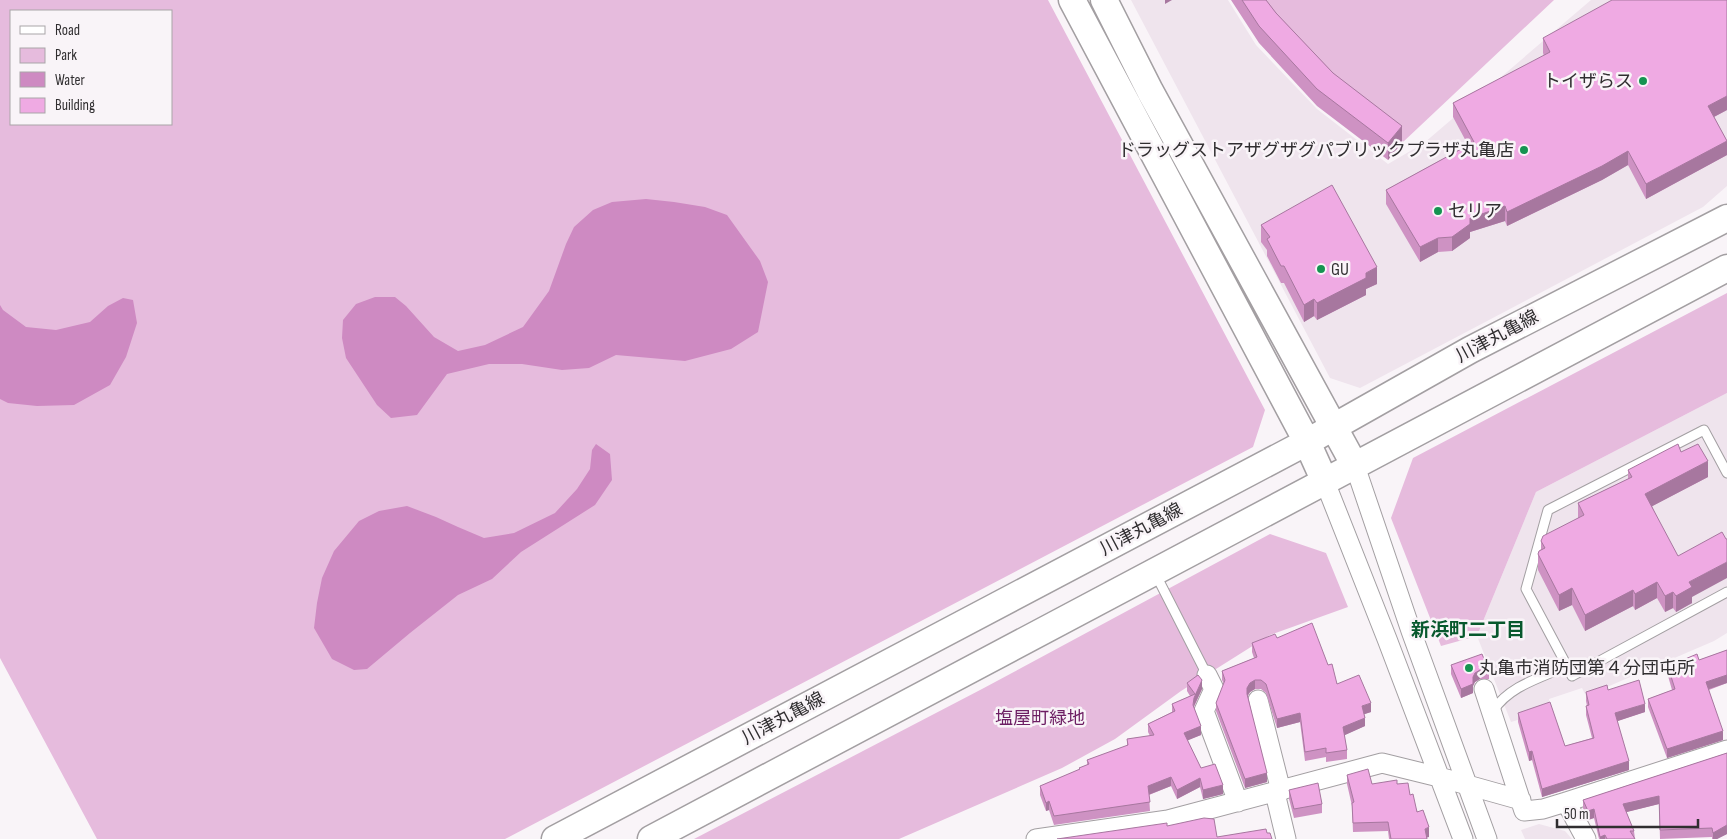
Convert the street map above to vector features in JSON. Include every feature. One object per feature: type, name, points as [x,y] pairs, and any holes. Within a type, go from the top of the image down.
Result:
[{"type":"main road","points":[[1072,0],[1307,442],[1325,482]]},
{"type":"main road","points":[[1104,0],[1150,91],[1355,466]]},
{"type":"main road","name":"川津丸亀線","points":[[555,839],[1307,442],[1332,426],[1470,350],[1727,218]]},
{"type":"main road","points":[[650,839],[1727,268]]},
{"type":"street","points":[[1355,466],[1411,631],[1487,839]]},
{"type":"street","points":[[1325,482],[1463,839]]},
{"type":"street","points":[[1207,675],[1214,689],[1204,711],[1238,802]]},
{"type":"street","points":[[1484,689],[1524,811],[1543,809],[1727,750]]},
{"type":"street","points":[[1258,700],[1286,839]]},
{"type":"street","points":[[1044,838],[1168,820],[1382,763],[1521,800]]},
{"type":"street","points":[[1566,802],[1586,839]]},
{"type":"lane","points":[[1727,473],[1704,430],[1548,510],[1526,589],[1572,676],[1727,592]]},
{"type":"lane","points":[[1155,572],[1207,675]]},
{"type":"lane","points":[[1492,714],[1500,701],[1518,687],[1567,666]]},
{"type":"shaded area","points":[[1131,0],[1228,0],[1256,45],[1317,109],[1388,164],[1424,143],[1591,0],[1727,0],[1727,186],[1703,207],[1360,388],[1330,378]]},
{"type":"shaded area","points":[[1727,393],[1727,633],[1714,641],[1586,696],[1582,688],[1549,699],[1551,710],[1511,722],[1477,636],[1536,492]]},
{"type":"shaded area","points":[[1539,824],[1565,831],[1572,839],[1525,839],[1521,830]]},
{"type":"green space","points":[[0,0],[1048,0],[1265,410],[1253,447],[505,839],[97,839],[0,658]]},
{"type":"green space","points":[[1254,0],[1554,0],[1402,143]]},
{"type":"green space","points":[[1727,293],[1727,393],[1536,492],[1477,636],[1441,646],[1391,518],[1413,458]]},
{"type":"green space","name":"塩屋町緑地","points":[[1270,534],[1326,553],[1348,607],[1270,635],[1181,691],[1115,739],[1062,768],[899,839],[694,839],[982,689]]},
{"type":"water","points":[[646,199],[705,207],[727,215],[760,261],[768,282],[758,332],[731,349],[685,361],[616,355],[589,368],[562,370],[522,364],[489,364],[447,374],[417,415],[391,418],[377,405],[346,358],[342,338],[343,320],[356,304],[375,297],[395,297],[406,306],[434,337],[458,351],[485,345],[523,327],[549,291],[574,227],[593,210],[612,202]]},
{"type":"water","points":[[123,298],[133,300],[137,323],[126,357],[110,385],[74,405],[37,406],[8,403],[0,399],[0,305],[3,310],[26,327],[56,330],[90,322],[108,306]]},
{"type":"water","points":[[596,444],[610,454],[612,480],[595,505],[521,552],[492,579],[458,595],[367,669],[354,670],[332,659],[314,628],[317,603],[322,578],[334,551],[359,521],[379,511],[407,506],[484,538],[514,533],[555,513],[577,489],[590,469],[592,450]]},
{"type":"building","points":[[1242,0],[1266,0],[1333,73],[1402,126],[1388,143],[1317,89],[1259,26]]},
{"type":"building","points":[[1612,0],[1727,0],[1727,96],[1708,106],[1727,141],[1646,184],[1628,151],[1602,166],[1507,212],[1505,206],[1470,218],[1470,224],[1452,237],[1438,238],[1420,247],[1386,190],[1474,142],[1453,103],[1550,52],[1543,38]]},
{"type":"building","name":"GU","points":[[1332,185],[1377,267],[1366,273],[1366,278],[1317,303],[1314,299],[1304,305],[1284,266],[1281,266],[1267,239],[1270,237],[1261,225]]},
{"type":"building","points":[[1678,444],[1681,452],[1698,444],[1708,461],[1645,494],[1678,556],[1722,532],[1727,539],[1727,562],[1689,582],[1692,587],[1676,596],[1673,592],[1665,596],[1657,582],[1635,594],[1633,590],[1585,615],[1572,588],[1559,595],[1538,554],[1539,551],[1545,548],[1541,541],[1543,536],[1584,515],[1578,503],[1632,477],[1628,470]]},
{"type":"building","points":[[1312,623],[1328,665],[1332,664],[1337,684],[1359,675],[1371,703],[1362,706],[1365,718],[1343,727],[1347,750],[1326,753],[1326,748],[1305,752],[1300,713],[1277,719],[1266,684],[1261,680],[1255,680],[1247,688],[1247,694],[1267,773],[1245,779],[1216,703],[1225,680],[1222,671],[1257,657],[1252,643],[1275,634],[1277,638]]},
{"type":"building","points":[[1727,650],[1727,675],[1706,682],[1723,731],[1667,749],[1648,699],[1675,689],[1668,667],[1697,654],[1699,660]]},
{"type":"building","points":[[1482,654],[1489,671],[1480,670],[1475,673],[1473,684],[1461,689],[1451,665]]},
{"type":"building","points":[[1198,675],[1202,680],[1193,705],[1201,726],[1184,733],[1201,768],[1215,764],[1223,785],[1203,790],[1200,778],[1177,790],[1171,777],[1148,786],[1150,802],[1054,816],[1049,801],[1046,803],[1040,786],[1080,769],[1089,764],[1087,760],[1128,745],[1127,739],[1154,735],[1148,724],[1175,711],[1172,704],[1195,694],[1187,683]]},
{"type":"building","points":[[1639,680],[1645,704],[1615,713],[1629,761],[1542,789],[1532,751],[1529,752],[1518,713],[1550,702],[1565,746],[1594,738],[1586,706],[1589,705],[1586,692],[1607,685],[1608,690]]},
{"type":"building","points":[[1727,753],[1727,825],[1713,833],[1712,828],[1660,830],[1659,796],[1623,804],[1634,831],[1630,831],[1635,839],[1607,839],[1605,835],[1600,837],[1594,809],[1588,811],[1583,800]]},
{"type":"building","points":[[1368,769],[1372,784],[1397,780],[1397,784],[1408,783],[1410,795],[1413,794],[1417,812],[1423,810],[1429,827],[1425,829],[1427,839],[1391,839],[1388,822],[1353,823],[1352,803],[1354,802],[1347,775]]},
{"type":"building","points":[[1318,783],[1322,804],[1294,809],[1289,790]]},
{"type":"building","points":[[1204,818],[1214,819],[1217,837],[1266,829],[1272,839],[1057,839],[1167,823],[1167,826]]},
{"type":"place","name":"トイザらス","points":[[1643,81]]},
{"type":"place","name":"ドラッグストアザグザグパブリックプラザ丸亀店","points":[[1524,150]]},
{"type":"place","name":"セリア","points":[[1438,211]]},
{"type":"place","name":"GU","points":[[1321,269]]},
{"type":"place","name":"丸亀市消防団第４分団屯所","points":[[1469,668]]},
{"type":"district","name":"新浜町二丁目","points":[[1468,629]]}]
